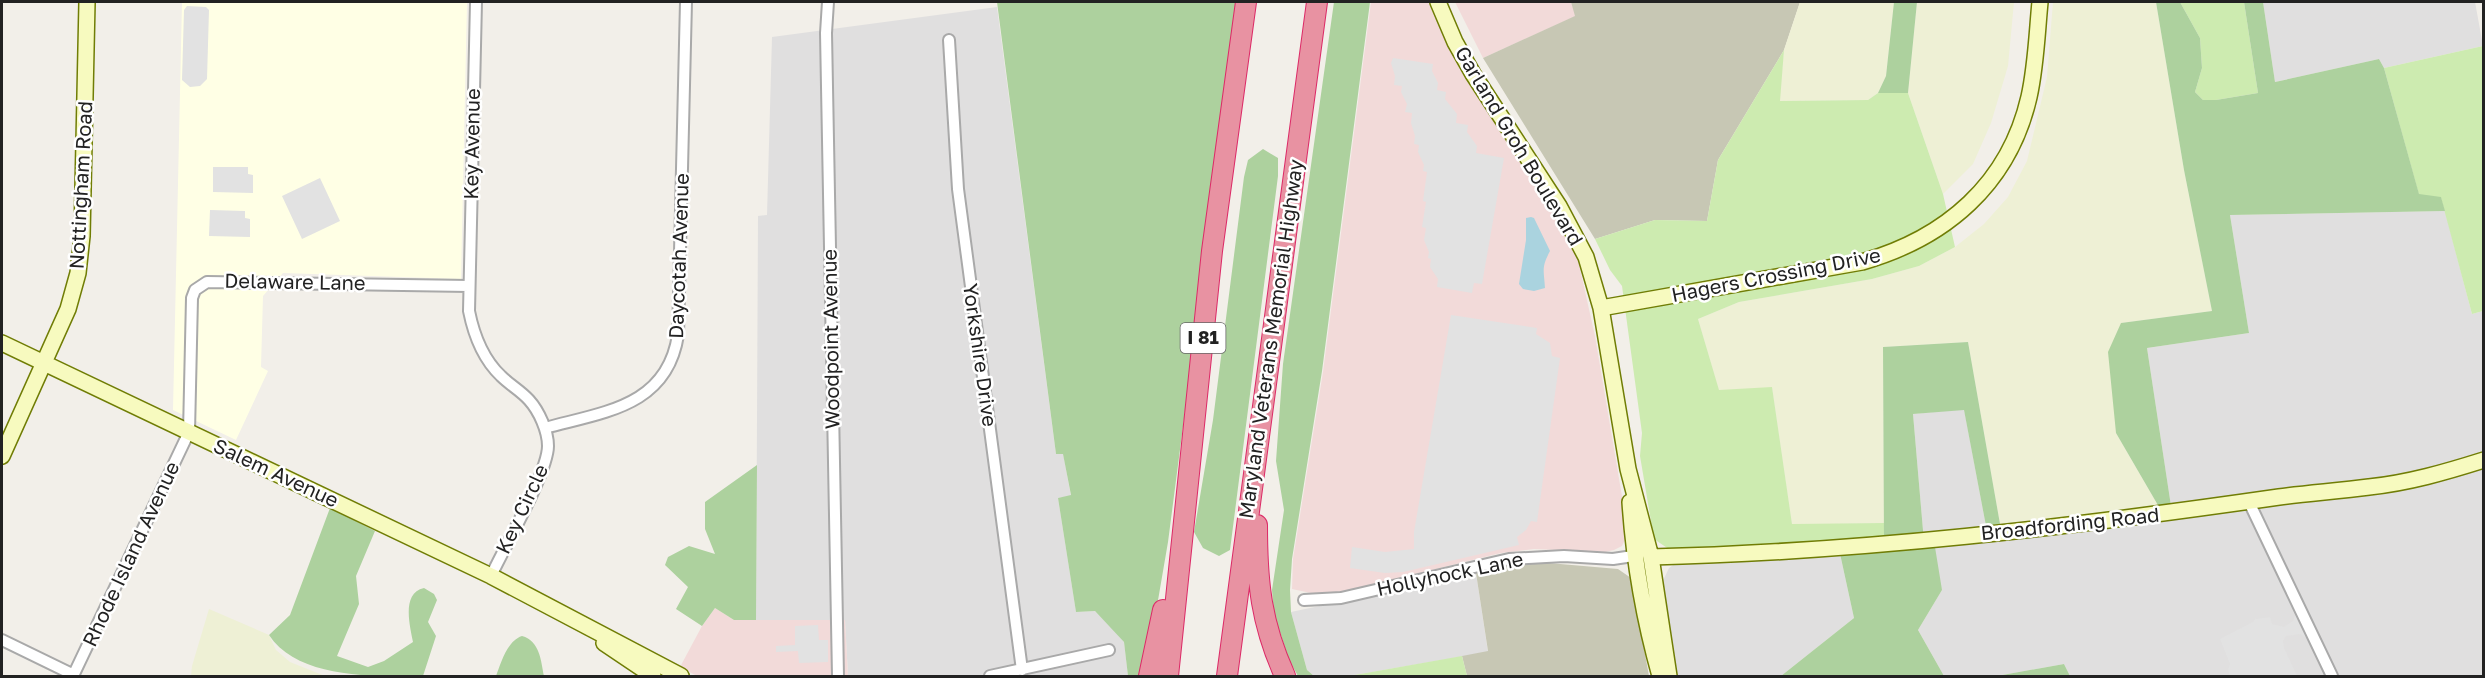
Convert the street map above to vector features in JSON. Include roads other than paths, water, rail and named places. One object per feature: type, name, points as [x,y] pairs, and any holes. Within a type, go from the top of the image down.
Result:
[{"type":"highway","name":"I 81","points":[[1167,676],[1212,251],[1246,2]]},
{"type":"highway","name":"Maryland Veterans Memorial Highway","points":[[1227,676],[1317,2]]},
{"type":"highway","points":[[1267,372],[1257,517],[1258,582],[1269,635],[1285,676]]},
{"type":"highway","points":[[1149,676],[1186,495]]},
{"type":"street","name":"Nottingham Road","points":[[2,456],[68,309],[78,273],[82,236],[87,2]]},
{"type":"street","name":"Key Avenue","points":[[469,286],[476,2]]},
{"type":"street","name":"Daycotah Avenue","points":[[545,428],[620,407],[639,398],[652,389],[662,377],[675,351],[678,335],[686,2]]},
{"type":"street","name":"Woodpoint Avenue","points":[[828,2],[826,44],[838,676]]},
{"type":"street","name":"Garland Groh Boulevard","points":[[1438,2],[1455,42],[1473,74],[1572,228],[1586,257],[1601,308],[1628,469],[1651,557],[1669,676]]},
{"type":"street","name":"Hagers Crossing Drive","points":[[1601,308],[1862,262],[1893,253],[1920,241],[1950,221],[1994,176],[2021,124],[2033,71],[2040,2]]},
{"type":"street","name":"Yorkshire Drive","points":[[949,40],[958,189],[1022,670]]},
{"type":"street","name":"Delaware Lane","points":[[189,432],[192,298],[195,290],[207,282],[469,286]]},
{"type":"street","name":"Key Circle","points":[[469,286],[469,311],[478,344],[500,375],[529,400],[545,428],[548,445],[546,459],[491,576]]},
{"type":"street","name":"Salem Avenue","points":[[2,343],[491,576],[550,605],[681,676]]},
{"type":"street","name":"Rhode Island Avenue","points":[[73,676],[189,432]]},
{"type":"street","name":"Broadfording Road","points":[[1651,557],[1723,555],[1947,538],[2413,480],[2484,460]]},
{"type":"street","name":"Garland Groh Boulevard","points":[[1628,469],[1633,556],[1648,631],[1660,676]]},
{"type":"street","points":[[2249,502],[2332,676]]},
{"type":"street","points":[[1630,507],[1651,557],[1648,631]]},
{"type":"street","name":"Hollyhock Lane","points":[[1304,600],[1341,598],[1509,559],[1564,556],[1613,559],[1633,556]]},
{"type":"street","name":"Salem Avenue","points":[[550,605],[653,676]]},
{"type":"street","points":[[2,640],[73,676]]},
{"type":"street","points":[[990,676],[1108,650]]},
{"type":"water","points":[[1526,218],[1534,218],[1550,251],[1544,265],[1545,288],[1534,291],[1523,289],[1519,284],[1526,240]]}]
